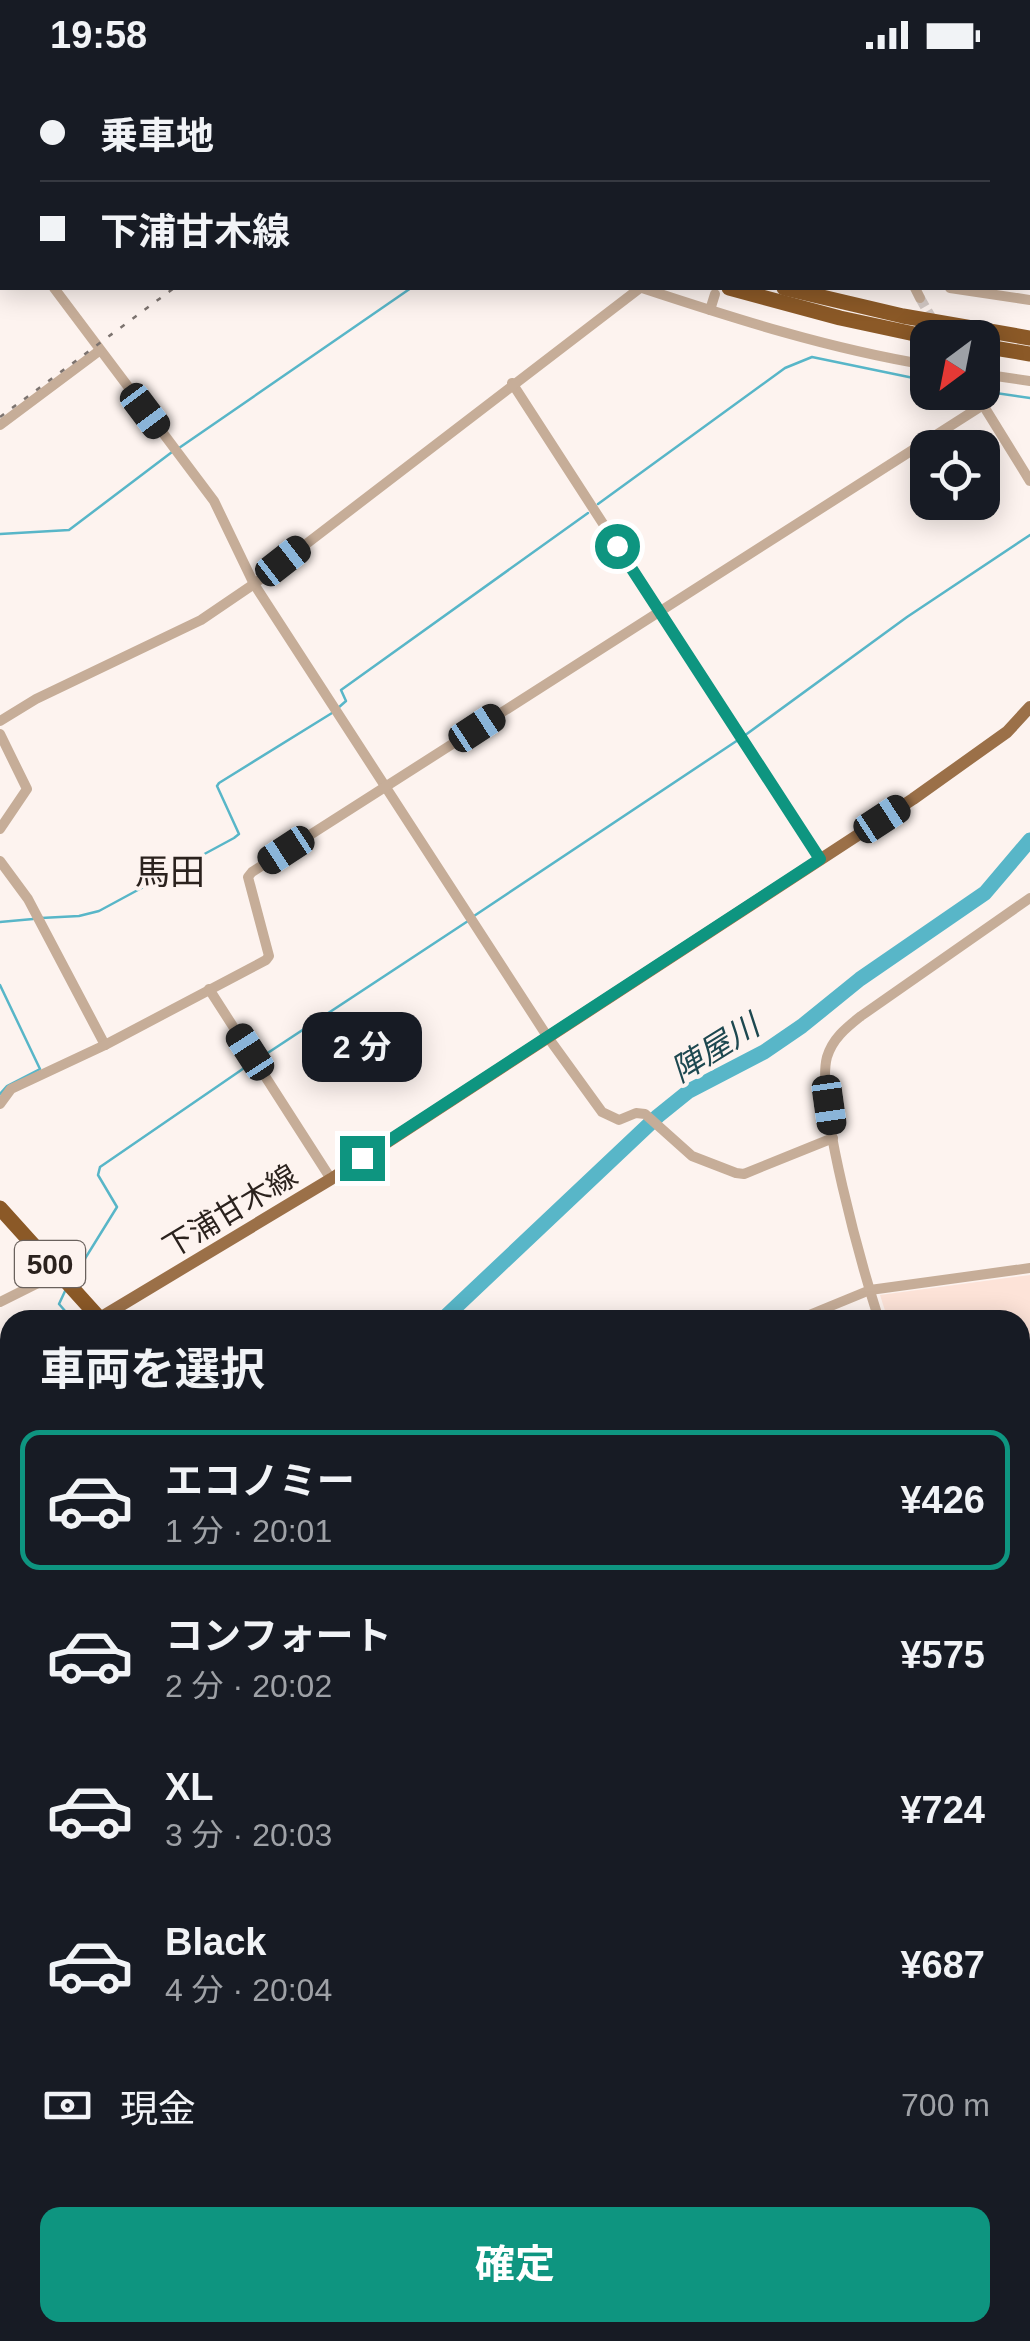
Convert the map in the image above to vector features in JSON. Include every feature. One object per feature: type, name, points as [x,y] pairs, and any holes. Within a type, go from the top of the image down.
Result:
[{"type":"highway","points":[[722,290],[910,333]]},
{"type":"highway","points":[[792,290],[903,316],[1030,338]]},
{"type":"highway","points":[[1000,349],[1030,354]]},
{"type":"highway","name":"500","points":[[0,1208],[92,1310]]},
{"type":"main road","name":"下浦甘木線","points":[[115,1310],[332,1179],[965,764],[1030,707]]},
{"type":"street","points":[[55,290],[214,501],[254,584],[548,1036],[606,1116],[619,1120],[636,1113],[646,1114],[692,1156],[744,1174],[834,1138]]},
{"type":"street","points":[[0,721],[36,699],[201,620],[254,584],[638,290]]},
{"type":"street","points":[[647,290],[736,320],[910,361]]},
{"type":"street","points":[[710,310],[722,290]]},
{"type":"street","points":[[972,290],[1030,300]]},
{"type":"street","points":[[0,425],[99,351]]},
{"type":"street","points":[[1000,377],[1030,381]]},
{"type":"street","points":[[512,383],[820,859]]},
{"type":"street","points":[[0,1104],[11,1089],[105,1045],[269,956],[248,876],[252,872],[977,410]]},
{"type":"street","points":[[985,410],[1030,482]]},
{"type":"street","points":[[0,734],[27,789],[0,829]]},
{"type":"street","points":[[0,861],[28,899],[105,1045]]},
{"type":"street","points":[[876,1310],[834,1138],[825,1071],[828,1055],[841,1032],[1030,898]]},
{"type":"street","points":[[208,989],[332,1179]]},
{"type":"street","points":[[821,1310],[870,1290],[1030,1268]]},
{"type":"street","points":[[0,1302],[58,1273]]},
{"type":"shaded area","points":[[1030,1275],[1030,1310],[885,1310],[880,1295]]},
{"type":"waterway","points":[[179,448],[408,290]]},
{"type":"waterway","points":[[598,504],[785,368],[812,357],[910,377]]},
{"type":"waterway","points":[[1000,394],[1030,398]]},
{"type":"waterway","points":[[0,534],[69,530],[172,452]]},
{"type":"waterway","points":[[338,708],[346,701],[341,690],[588,513]]},
{"type":"waterway","points":[[744,736],[907,617],[1030,535]]},
{"type":"waterway","points":[[41,918],[99,911],[234,838],[239,834],[219,783],[332,713]]},
{"type":"waterway","points":[[474,916],[738,740]]},
{"type":"waterway","name":"陣屋川","points":[[453,1310],[658,1116],[689,1091],[764,1052],[860,979],[985,893],[1030,840]]},
{"type":"waterway","points":[[0,922],[33,919]]},
{"type":"waterway","points":[[257,1060],[468,921]]},
{"type":"waterway","points":[[0,985],[40,1069],[7,1086],[0,1094]]},
{"type":"waterway","points":[[73,1278],[117,1207],[98,1175],[100,1167],[250,1064]]},
{"type":"waterway","points":[[64,1310],[59,1304],[66,1289]]},
{"type":"tunnel","points":[[920,298],[933,320]]},
{"type":"railway","points":[[0,417],[171,290]]},
{"type":"district","name":"馬田","points":[[170,871]]},
{"type":"route","points":[[362,1158],[820,859],[617,546]]}]
